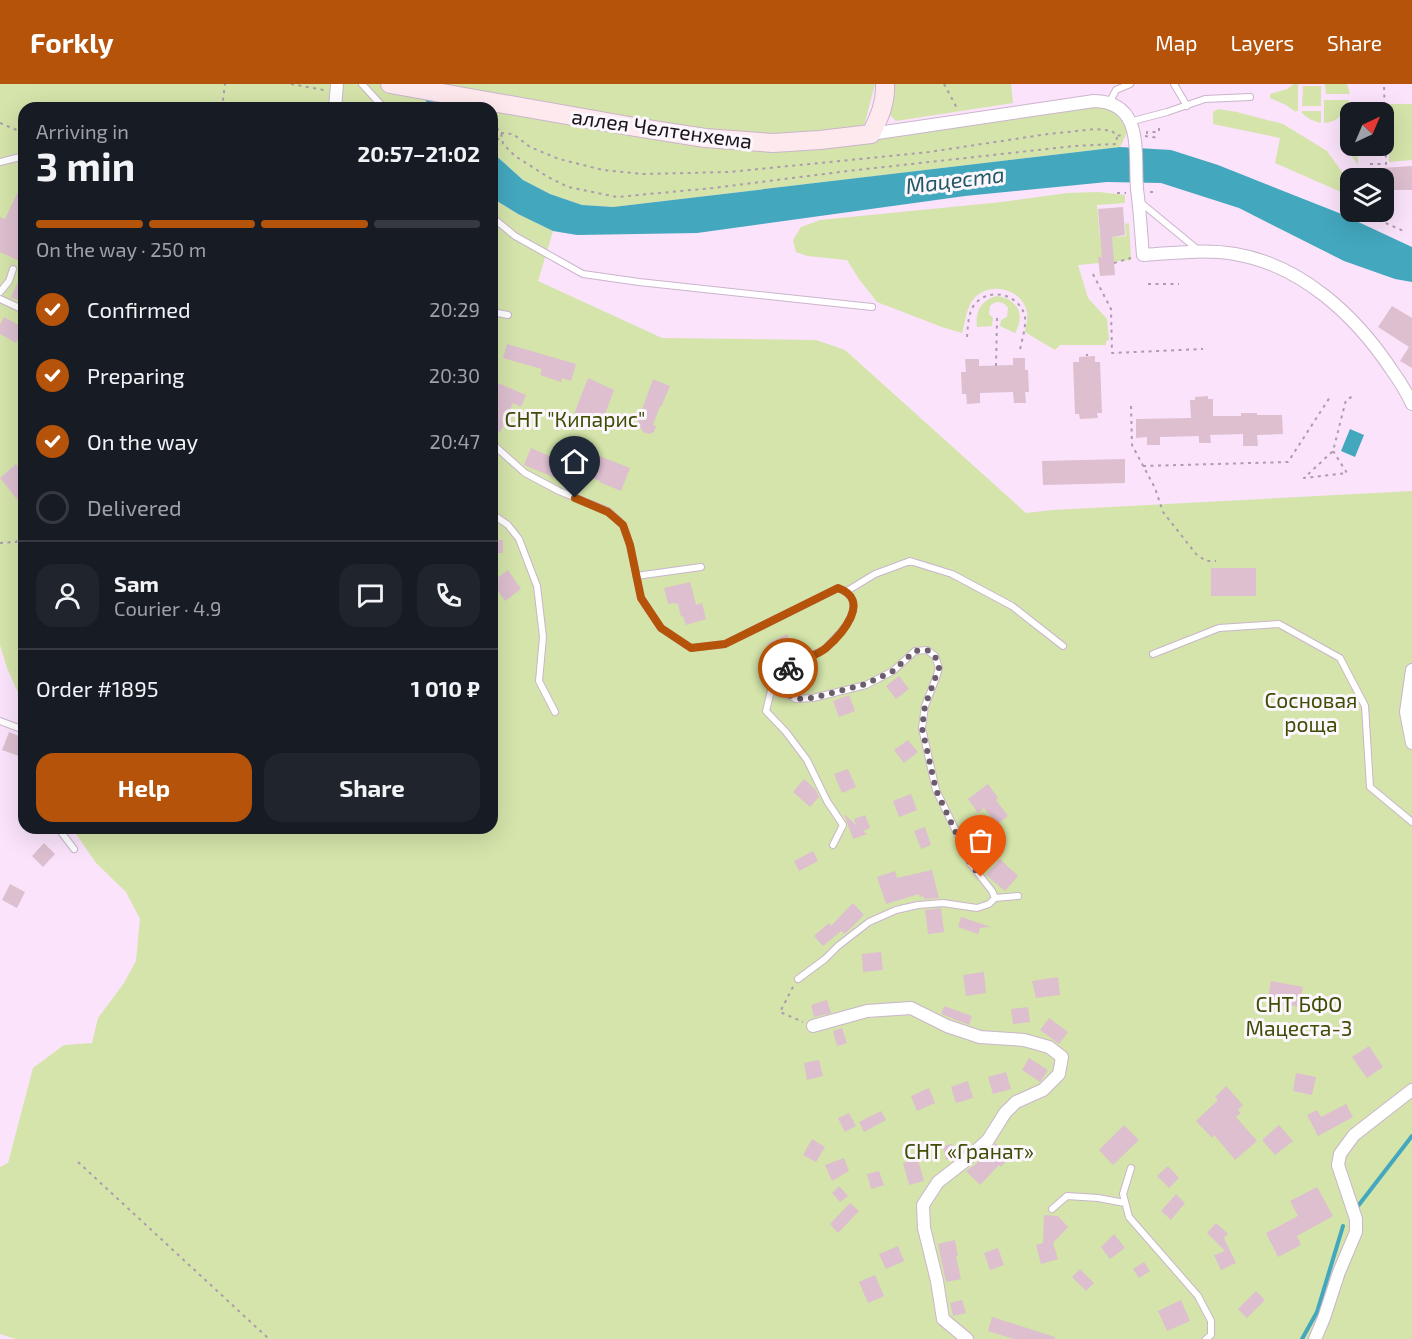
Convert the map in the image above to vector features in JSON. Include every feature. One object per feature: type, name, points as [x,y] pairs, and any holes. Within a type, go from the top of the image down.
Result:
[{"type":"main road","name":"аллея Челтенхема","points":[[390,84],[493,102]]},
{"type":"main road","points":[[871,134],[882,111],[885,84]]},
{"type":"main road","name":"аллея Челтенхема","points":[[498,103],[705,138],[773,143],[871,134]]},
{"type":"street","name":"аллея Челтенхема","points":[[871,134],[1094,101],[1111,103]]},
{"type":"street","points":[[1111,103],[1122,110],[1129,122],[1144,136],[1138,194],[1143,255],[1207,251],[1237,254],[1270,264],[1308,284],[1336,305],[1358,326],[1377,348],[1412,404]]},
{"type":"street","points":[[1412,670],[1406,712],[1412,743]]},
{"type":"street","points":[[813,1026],[867,1011],[911,1008],[946,1026],[980,1037],[1024,1040],[1049,1047],[1062,1057],[1059,1074],[1043,1090],[1016,1102],[1005,1113],[988,1140],[938,1182],[922,1205],[924,1228],[944,1319],[964,1338]]},
{"type":"street","points":[[1314,1339],[1356,1232],[1356,1219],[1338,1165],[1340,1154],[1354,1135],[1412,1090]]},
{"type":"lane","points":[[362,84],[378,102]]},
{"type":"lane","points":[[1111,103],[1116,90],[1130,84]]},
{"type":"lane","points":[[1174,84],[1187,106]]},
{"type":"lane","points":[[1129,122],[1205,99],[1250,97]]},
{"type":"lane","points":[[0,162],[18,158]]},
{"type":"lane","points":[[1138,194],[1199,252]]},
{"type":"lane","points":[[498,222],[515,236],[583,274],[698,289],[872,307]]},
{"type":"lane","points":[[0,292],[9,281],[13,269]]},
{"type":"lane","points":[[0,299],[18,307]]},
{"type":"lane","points":[[498,313],[508,315]]},
{"type":"lane","points":[[498,449],[525,473],[559,491],[608,512],[623,525],[630,545],[641,598],[661,628],[691,648],[725,644],[838,588],[847,591],[852,598],[854,609],[849,622],[824,650],[790,666],[771,691],[766,711],[786,732],[807,760],[827,801],[843,825],[833,845]]},
{"type":"lane","points":[[498,518],[508,525],[519,539],[537,586],[543,637],[539,681],[555,712]]},
{"type":"lane","points":[[847,591],[875,574],[910,561],[952,574],[1012,606],[1063,646]]},
{"type":"lane","points":[[636,576],[700,567]]},
{"type":"lane","points":[[1153,654],[1219,628],[1279,624],[1340,658],[1365,706],[1370,787],[1412,822]]},
{"type":"lane","points":[[784,674],[782,685],[785,693],[796,699],[813,698],[866,684],[893,671],[915,651],[927,650],[935,656],[939,668],[925,706],[922,728],[936,790],[970,863],[995,898]]},
{"type":"lane","points":[[0,721],[18,728]]},
{"type":"lane","points":[[63,834],[74,849]]},
{"type":"lane","points":[[798,979],[868,922],[896,910],[943,903],[977,908],[989,904],[995,898],[1018,896]]},
{"type":"lane","points":[[1131,1168],[1123,1194],[1129,1217],[1198,1296],[1211,1321],[1211,1335],[1206,1339]]},
{"type":"lane","points":[[1052,1209],[1067,1196],[1125,1203]]},
{"type":"path","points":[[223,102],[225,84]]},
{"type":"path","points":[[291,84],[337,88]]},
{"type":"path","points":[[944,84],[958,112]]},
{"type":"path","points":[[1370,164],[1386,164],[1384,84]]},
{"type":"path","points":[[1378,95],[1384,95]]},
{"type":"path","points":[[0,123],[18,130]]},
{"type":"path","points":[[1144,136],[1148,132],[1159,132],[1160,127]]},
{"type":"path","points":[[498,129],[503,144]]},
{"type":"path","points":[[498,139],[527,165],[568,187],[617,196],[713,188],[1074,146],[1116,144],[1117,136]]},
{"type":"path","points":[[1144,136],[1160,138]]},
{"type":"path","points":[[1117,193],[1157,192]]},
{"type":"path","points":[[1383,222],[1406,232]]},
{"type":"path","points":[[1114,263],[1143,255]]},
{"type":"path","points":[[1093,274],[1111,309],[1112,353],[1203,349]]},
{"type":"path","points":[[1148,285],[1179,284]]},
{"type":"path","points":[[967,337],[970,312],[975,304],[981,298],[990,295],[1007,296],[1021,307],[1024,316],[1025,325],[1020,350]]},
{"type":"path","points":[[996,366],[997,318]]},
{"type":"path","points":[[1334,451],[1347,473],[1304,478],[1334,451],[1346,400],[1354,395]]},
{"type":"path","points":[[1143,466],[1288,462],[1330,397]]},
{"type":"path","points":[[1131,406],[1132,445],[1155,488],[1163,512],[1196,554],[1206,561],[1216,561]]},
{"type":"path","points":[[0,543],[18,540]]},
{"type":"path","points":[[798,979],[780,1012],[813,1026]]},
{"type":"path","points":[[78,1162],[269,1339]]},
{"type":"green space","points":[[0,84],[416,84],[426,102],[18,102],[18,693],[0,645]]},
{"type":"green space","points":[[449,84],[875,84],[862,134],[1094,105],[1114,111],[1129,129],[1120,147],[613,207],[582,205],[550,194],[523,180],[498,157],[498,102],[459,102]]},
{"type":"green space","points":[[889,84],[1011,84],[1013,103],[896,121],[890,115]]},
{"type":"green space","points":[[1298,84],[1298,110],[1296,112],[1270,98],[1270,94],[1287,89]]},
{"type":"green space","points":[[1325,84],[1347,84],[1350,94],[1326,94]]},
{"type":"green space","points":[[1303,86],[1321,86],[1321,106],[1302,106]]},
{"type":"green space","points":[[1324,100],[1349,100],[1348,102],[1340,102],[1340,117],[1324,123]]},
{"type":"green space","points":[[1394,104],[1412,104],[1412,160],[1389,162],[1389,156],[1394,156]]},
{"type":"green space","points":[[1218,109],[1237,112],[1283,124],[1327,151],[1340,169],[1340,192],[1275,163],[1280,138],[1213,124],[1213,112]]},
{"type":"green space","points":[[1321,111],[1321,123],[1307,118],[1301,112]]},
{"type":"green space","points":[[1352,156],[1358,156],[1358,165]]},
{"type":"green space","points":[[1099,192],[1125,195],[1125,203],[1097,205],[1100,238],[1126,236],[1125,224],[1129,223],[1131,260],[1078,265],[1088,298],[1107,319],[1109,340],[1106,341],[1106,345],[1060,345],[1055,350],[1025,332],[1027,315],[1024,304],[1012,292],[1003,289],[986,290],[978,294],[968,308],[962,333],[942,327],[877,302],[847,260],[807,256],[796,252],[793,240],[801,227],[820,220],[1002,202],[1067,193]]},
{"type":"green space","points":[[498,202],[553,231],[538,281],[662,338],[816,340],[845,350],[1026,513],[1412,491],[1412,1339],[16,1339],[0,1334],[0,1167],[8,1163],[33,1068],[64,1045],[92,1043],[98,1018],[124,983],[136,961],[140,919],[126,892],[96,863],[76,834],[498,834]]},
{"type":"green space","points":[[997,296],[1010,300],[1018,309],[1020,320],[1015,333],[1000,326],[1001,320],[1007,317],[1008,308],[999,302],[990,306],[992,326],[977,327],[980,307],[987,300]]},
{"type":"water","points":[[416,84],[449,84],[459,102],[426,102]]},
{"type":"water","name":"Мацеста","points":[[1120,147],[1171,150],[1218,165],[1339,213],[1340,222],[1358,222],[1412,247],[1412,282],[1395,279],[1344,261],[1239,208],[1161,183],[1107,182],[965,196],[697,233],[577,235],[553,231],[498,202],[498,157],[523,180],[550,194],[582,205],[613,207]]},
{"type":"water","points":[[1350,429],[1364,435],[1355,457],[1341,451]]},
{"type":"water","points":[[1272,1025],[1292,1030],[1290,1038],[1270,1033]]},
{"type":"building","points":[[1412,166],[1412,190],[1394,190],[1394,168],[1383,168]]},
{"type":"building","points":[[18,192],[18,260],[0,252],[0,217],[5,219]]},
{"type":"building","points":[[1123,207],[1125,235],[1112,237],[1115,275],[1100,276],[1098,257],[1102,257],[1098,209]]},
{"type":"building","points":[[18,281],[18,300],[11,297]]},
{"type":"building","points":[[1392,306],[1412,318],[1412,368],[1400,361],[1409,347],[1378,327]]},
{"type":"building","points":[[4,317],[18,325],[16,343],[0,334],[0,325]]},
{"type":"building","points":[[507,344],[576,364],[571,381],[562,378],[561,382],[540,375],[542,369],[503,358]]},
{"type":"building","points":[[1095,356],[1095,362],[1100,362],[1102,413],[1097,413],[1098,418],[1080,419],[1079,414],[1075,414],[1073,362],[1079,362],[1079,357]]},
{"type":"building","points":[[1013,358],[1025,358],[1029,392],[1025,392],[1026,403],[1014,403],[1013,392],[980,393],[980,403],[967,404],[966,394],[962,394],[961,372],[966,372],[965,359],[979,359],[979,366],[1013,365]]},
{"type":"building","points":[[588,378],[614,390],[601,425],[574,414]]},
{"type":"building","points":[[653,379],[670,386],[653,425],[656,426],[654,432],[650,434],[636,426]]},
{"type":"building","points":[[498,383],[526,395],[521,407],[513,403],[500,433],[498,431]]},
{"type":"building","points":[[1208,396],[1208,399],[1213,399],[1213,416],[1241,416],[1241,413],[1282,415],[1283,434],[1257,435],[1258,446],[1243,446],[1243,434],[1210,435],[1211,443],[1199,443],[1199,436],[1160,437],[1160,445],[1147,445],[1147,437],[1136,438],[1136,419],[1191,418],[1190,400],[1195,400],[1195,397]]},
{"type":"building","points":[[576,447],[630,468],[621,491],[569,470]]},
{"type":"building","points":[[531,448],[565,463],[558,479],[524,465]]},
{"type":"building","points":[[1125,459],[1125,483],[1043,485],[1042,461]]},
{"type":"building","points":[[16,464],[18,466],[18,500],[0,478]]},
{"type":"building","points":[[498,540],[503,540],[503,553],[498,553]]},
{"type":"building","points":[[1211,568],[1256,568],[1256,596],[1211,596]]},
{"type":"building","points":[[508,570],[521,589],[505,601],[498,591],[498,578]]},
{"type":"building","points":[[690,582],[696,605],[702,603],[706,619],[686,625],[683,616],[681,617],[678,604],[668,604],[664,588]]},
{"type":"building","points":[[787,634],[793,648],[790,649],[792,654],[776,663],[767,644]]},
{"type":"building","points":[[899,676],[909,689],[896,699],[886,686]]},
{"type":"building","points":[[849,695],[855,711],[839,717],[833,701]]},
{"type":"building","points":[[9,732],[18,736],[18,756],[2,750]]},
{"type":"building","points":[[908,740],[918,752],[904,763],[894,750]]},
{"type":"building","points":[[848,769],[856,787],[842,793],[834,774]]},
{"type":"building","points":[[804,779],[815,789],[819,797],[810,807],[793,792]]},
{"type":"building","points":[[988,784],[1008,816],[997,824],[984,808],[978,813],[968,799]]},
{"type":"building","points":[[911,794],[917,810],[899,817],[893,801]]},
{"type":"building","points":[[844,814],[856,825],[854,819],[865,815],[870,828],[863,831],[867,834],[853,839]]},
{"type":"building","points":[[925,827],[931,845],[921,849],[914,831]]},
{"type":"building","points":[[44,843],[55,854],[43,867],[32,856]]},
{"type":"building","points":[[813,851],[818,861],[799,871],[794,861]]},
{"type":"building","points":[[1000,859],[1018,876],[1005,891],[986,875]]},
{"type":"building","points":[[932,870],[939,898],[924,899],[919,894],[886,904],[877,877],[895,871],[897,878]]},
{"type":"building","points":[[10,884],[25,892],[17,908],[2,900]]},
{"type":"building","points":[[853,903],[864,915],[845,934],[841,931],[823,946],[814,936],[829,923],[831,926]]},
{"type":"building","points":[[941,908],[944,932],[928,934],[925,910]]},
{"type":"building","points":[[961,917],[991,927],[980,928],[978,934],[958,927]]},
{"type":"building","points":[[881,952],[883,970],[863,972],[862,954]]},
{"type":"building","points":[[984,972],[986,993],[966,996],[963,975]]},
{"type":"building","points":[[1058,977],[1060,995],[1036,998],[1032,981]]},
{"type":"building","points":[[1271,981],[1303,987],[1299,1007],[1284,1004],[1282,1011],[1266,1008]]},
{"type":"building","points":[[827,1000],[831,1013],[814,1017],[811,1005]]},
{"type":"building","points":[[944,1006],[972,1016],[969,1025],[941,1014]]},
{"type":"building","points":[[1028,1007],[1030,1022],[1013,1024],[1011,1009]]},
{"type":"building","points":[[1049,1018],[1068,1032],[1059,1044],[1040,1030]]},
{"type":"building","points":[[842,1028],[847,1043],[837,1046],[833,1031]]},
{"type":"building","points":[[1369,1046],[1383,1067],[1367,1078],[1352,1057]]},
{"type":"building","points":[[1029,1058],[1048,1070],[1040,1082],[1022,1070]]},
{"type":"building","points":[[819,1060],[823,1076],[807,1080],[804,1063]]},
{"type":"building","points":[[1006,1072],[1011,1089],[993,1094],[988,1077]]},
{"type":"building","points":[[1296,1073],[1316,1077],[1312,1095],[1293,1091]]},
{"type":"building","points":[[968,1081],[973,1098],[956,1103],[951,1087]]},
{"type":"building","points":[[1226,1086],[1243,1105],[1238,1110],[1241,1113],[1236,1117],[1257,1141],[1235,1160],[1214,1135],[1212,1138],[1196,1121],[1218,1100],[1215,1097]]},
{"type":"building","points":[[929,1088],[935,1103],[917,1111],[911,1096]]},
{"type":"building","points":[[1346,1104],[1353,1117],[1318,1136],[1307,1115],[1317,1110],[1321,1117]]},
{"type":"building","points":[[881,1111],[886,1120],[864,1132],[859,1122]]},
{"type":"building","points":[[849,1113],[856,1126],[845,1132],[838,1118]]},
{"type":"building","points":[[1124,1125],[1139,1140],[1113,1165],[1099,1150]]},
{"type":"building","points":[[1279,1125],[1293,1141],[1275,1155],[1262,1140]]},
{"type":"building","points":[[812,1139],[825,1147],[816,1162],[803,1155]]},
{"type":"building","points":[[996,1143],[1010,1157],[980,1185],[966,1171]]},
{"type":"building","points":[[952,1144],[957,1157],[946,1160],[943,1146]]},
{"type":"building","points":[[844,1158],[849,1171],[832,1181],[825,1165]]},
{"type":"building","points":[[918,1159],[924,1181],[909,1185],[903,1163]]},
{"type":"building","points":[[1168,1166],[1179,1178],[1169,1188],[1157,1176]]},
{"type":"building","points":[[879,1171],[884,1185],[871,1189],[867,1174]]},
{"type":"building","points":[[839,1186],[848,1196],[840,1202],[832,1193]]},
{"type":"building","points":[[1317,1187],[1333,1216],[1297,1236],[1301,1245],[1278,1257],[1266,1233],[1298,1216],[1290,1201]]},
{"type":"building","points":[[1176,1194],[1185,1203],[1171,1220],[1161,1211]]},
{"type":"building","points":[[850,1203],[859,1211],[838,1233],[830,1224]]},
{"type":"building","points":[[1044,1215],[1058,1216],[1068,1227],[1053,1243],[1058,1259],[1041,1264],[1036,1245],[1043,1243]]},
{"type":"building","points":[[1216,1223],[1228,1234],[1224,1238],[1236,1263],[1221,1270],[1214,1255],[1225,1251],[1207,1233]]},
{"type":"building","points":[[1114,1234],[1125,1248],[1110,1259],[1101,1247]]},
{"type":"building","points":[[955,1240],[961,1279],[946,1282],[938,1244]]},
{"type":"building","points":[[898,1246],[904,1261],[886,1269],[879,1254]]},
{"type":"building","points":[[998,1248],[1004,1265],[990,1270],[984,1253]]},
{"type":"building","points":[[1144,1262],[1150,1271],[1139,1278],[1133,1269]]},
{"type":"building","points":[[1080,1269],[1094,1283],[1086,1291],[1072,1277]]},
{"type":"building","points":[[875,1275],[884,1296],[868,1303],[859,1282]]},
{"type":"building","points":[[1256,1291],[1265,1300],[1247,1318],[1238,1309]]},
{"type":"building","points":[[962,1300],[966,1313],[953,1316],[950,1303]]},
{"type":"building","points":[[1181,1300],[1190,1321],[1167,1331],[1158,1311]]},
{"type":"building","points":[[992,1317],[1055,1337],[1055,1339],[1014,1339],[988,1331]]},
{"type":"waterway","points":[[1358,1206],[1412,1136]]},
{"type":"waterway","points":[[1302,1339],[1317,1312],[1343,1226]]},
{"type":"way so far","points":[[788,668],[782,685],[785,693],[796,699],[813,698],[866,684],[893,671],[915,651],[927,650],[935,656],[939,668],[925,706],[922,728],[936,790],[970,863],[981,877]]},
{"type":"route","points":[[575,498],[608,512],[623,525],[630,545],[641,598],[661,628],[691,648],[725,644],[838,588],[847,591],[852,598],[854,609],[849,622],[824,650],[788,668]]},
{"type":"park label","name":"СНТ \"Кипарис\"","points":[[575,418]]},
{"type":"park label","name":"Сосновая роща","points":[[1311,711]]},
{"type":"park label","name":"СНТ БФО Мацеста-3","points":[[1299,1015]]},
{"type":"park label","name":"СНТ «Гранат»","points":[[969,1150]]}]
